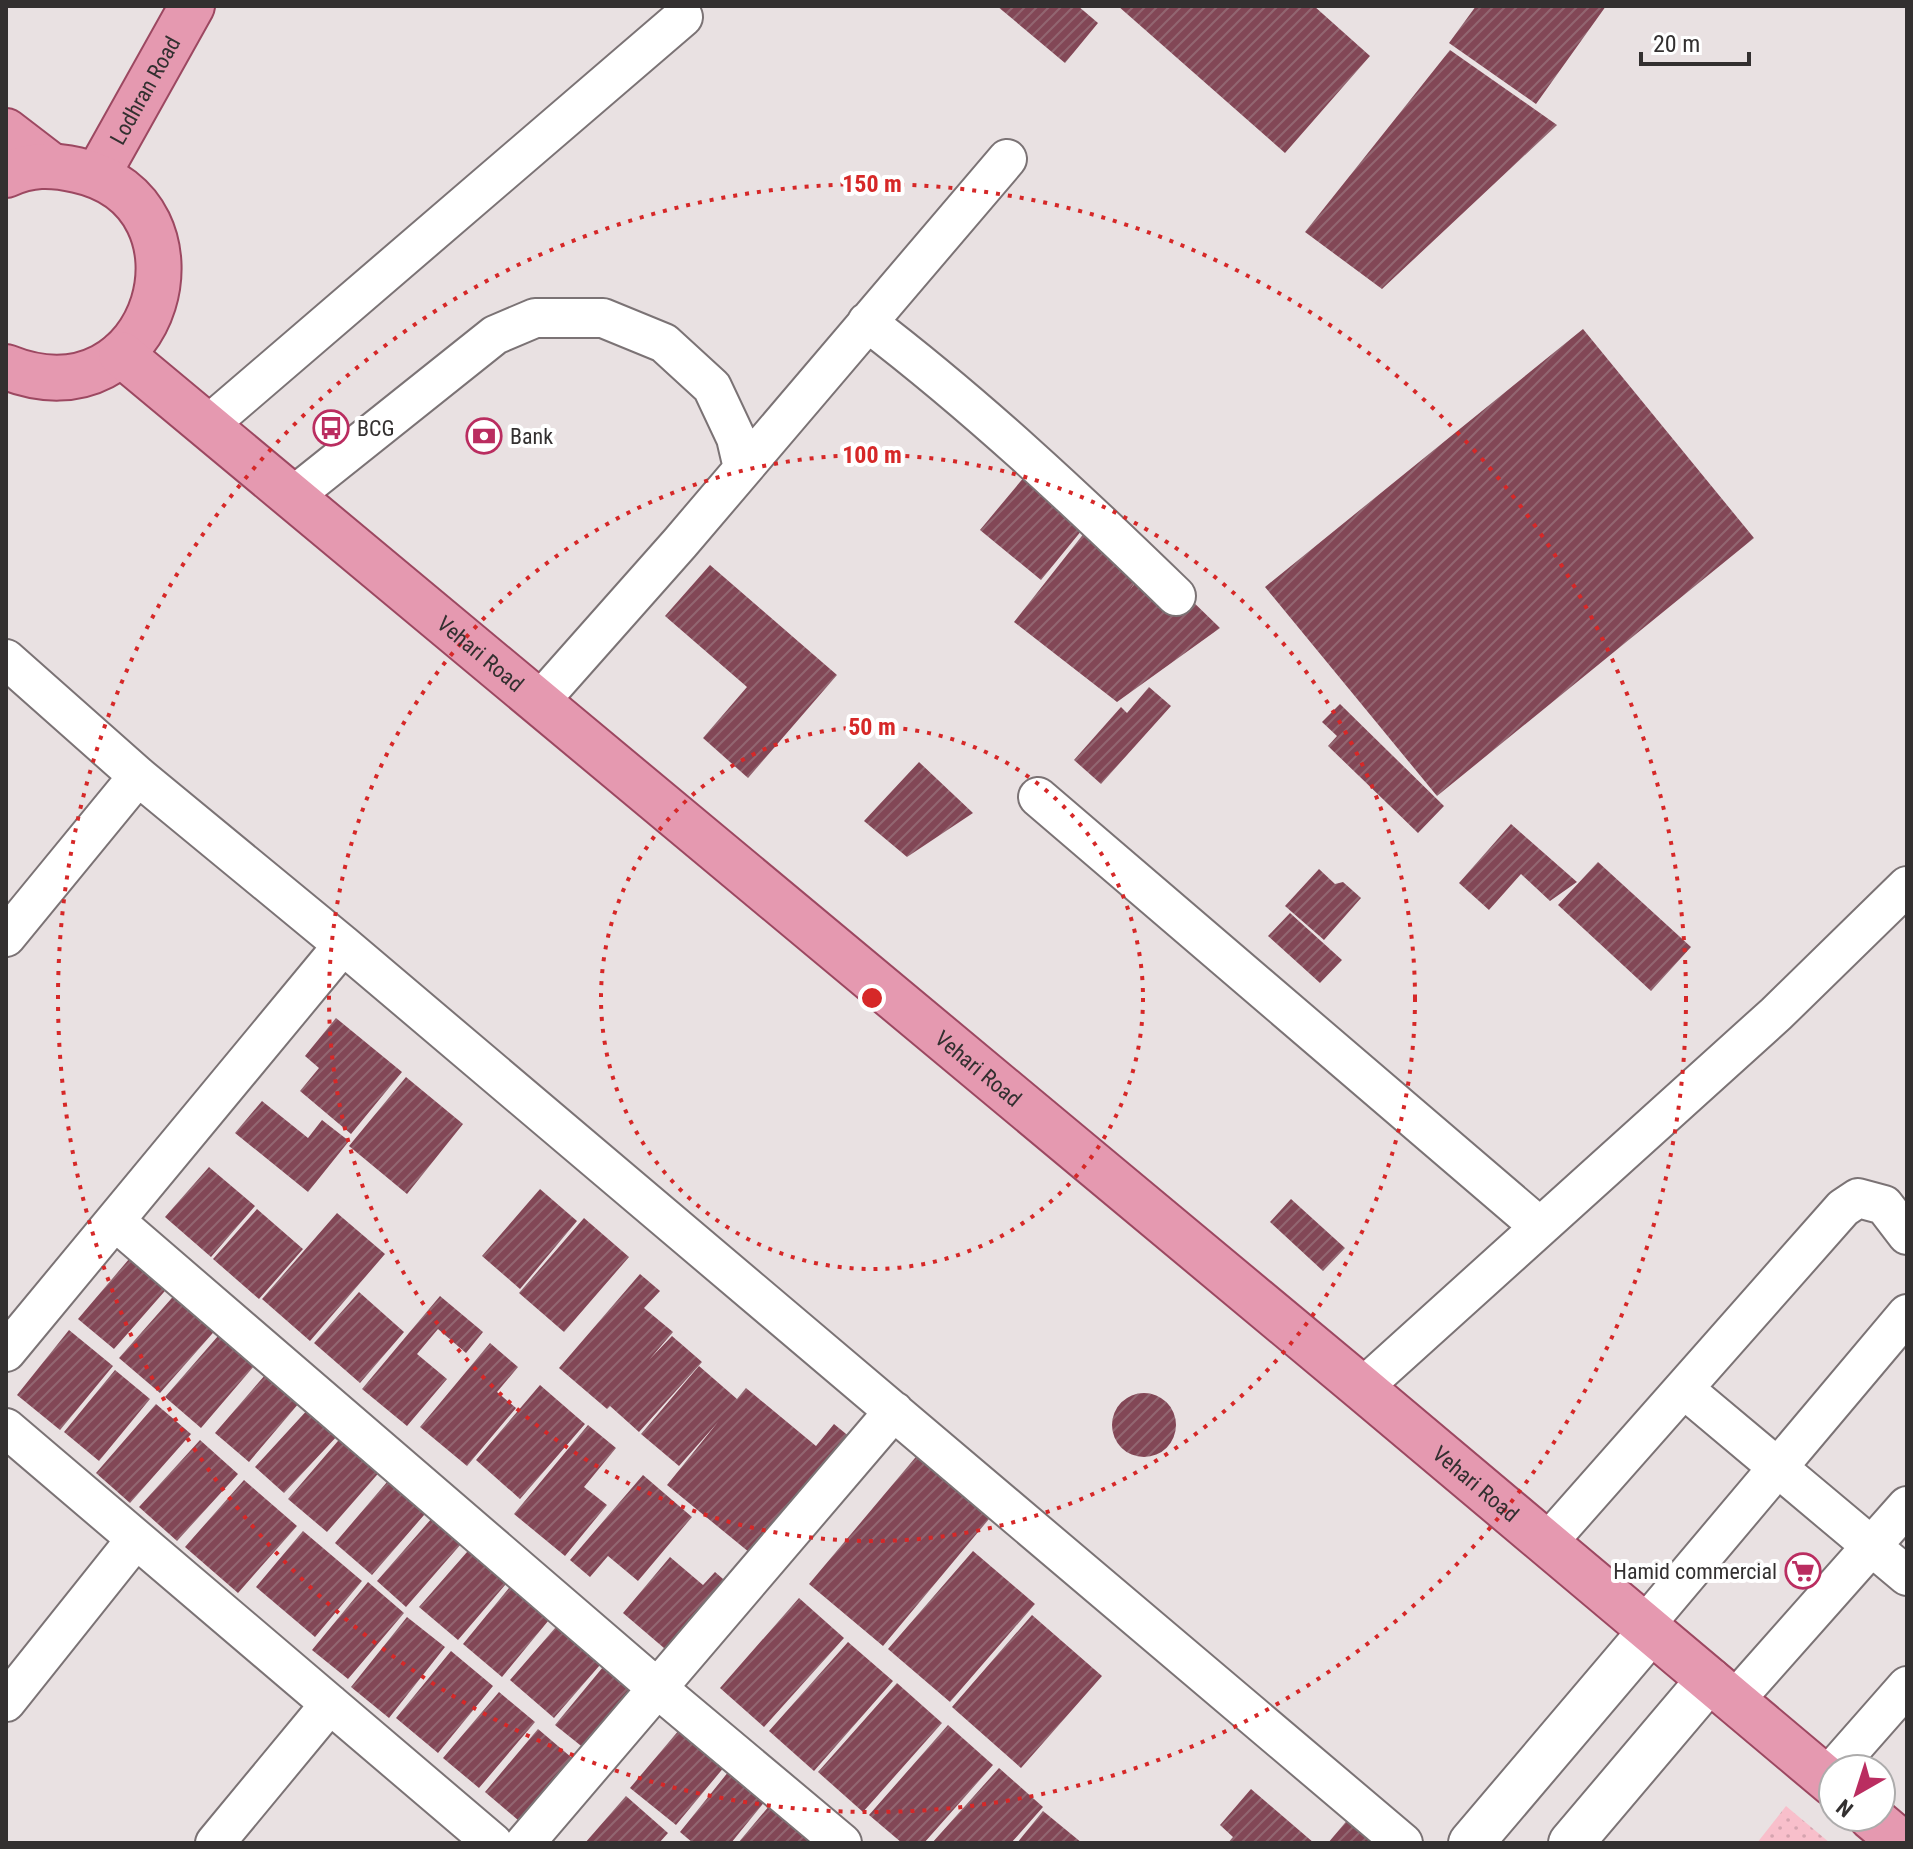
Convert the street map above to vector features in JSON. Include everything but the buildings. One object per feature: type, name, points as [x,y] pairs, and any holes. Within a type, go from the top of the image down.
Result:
[{"type":"main road","name":"Lodhran Road","points":[[98,174],[192,6]]},
{"type":"main road","points":[[6,131],[49,164]]},
{"type":"main road","points":[[6,175],[23,168],[49,164],[98,174],[127,195],[148,224],[159,258],[157,294],[145,327],[121,354],[93,371],[61,378],[28,376],[6,367]]},
{"type":"main road","name":"Vehari Road","points":[[121,354],[1721,1690],[1817,1764]]},
{"type":"street","points":[[207,426],[683,17]]},
{"type":"street","points":[[539,702],[1007,159]]},
{"type":"street","points":[[292,497],[495,335],[535,318],[603,318],[664,343],[712,387],[736,438],[743,468]]},
{"type":"street","points":[[867,322],[1052,476],[1176,596]]},
{"type":"street","points":[[6,659],[138,776],[343,945],[1403,1843]]},
{"type":"street","points":[[6,937],[138,776]]},
{"type":"street","points":[[1038,797],[1540,1227]]},
{"type":"street","points":[[1362,1388],[1776,1014],[1907,886]]},
{"type":"street","points":[[6,1352],[343,945]]},
{"type":"street","points":[[1547,1543],[1843,1208],[1858,1198],[1884,1205],[1907,1235]]},
{"type":"street","points":[[115,1221],[657,1688],[842,1843]]},
{"type":"street","points":[[1471,1843],[1907,1314]]},
{"type":"street","points":[[1684,1389],[1907,1576]]},
{"type":"street","points":[[525,1843],[894,1411]]},
{"type":"street","points":[[6,1428],[493,1843]]},
{"type":"street","points":[[1571,1843],[1721,1690],[1871,1546],[1907,1506]]},
{"type":"street","points":[[6,1702],[136,1539]]},
{"type":"street","points":[[1850,1753],[1907,1686]]},
{"type":"street","points":[[215,1843],[330,1704]]},
{"type":"shaded area","points":[[1786,1806],[1830,1843],[1757,1843]]},
{"type":"place","name":"BCG","points":[[331,428]]},
{"type":"place","name":"Bank","points":[[484,436]]},
{"type":"place","name":"Hamid commercial","points":[[1803,1571]]}]
